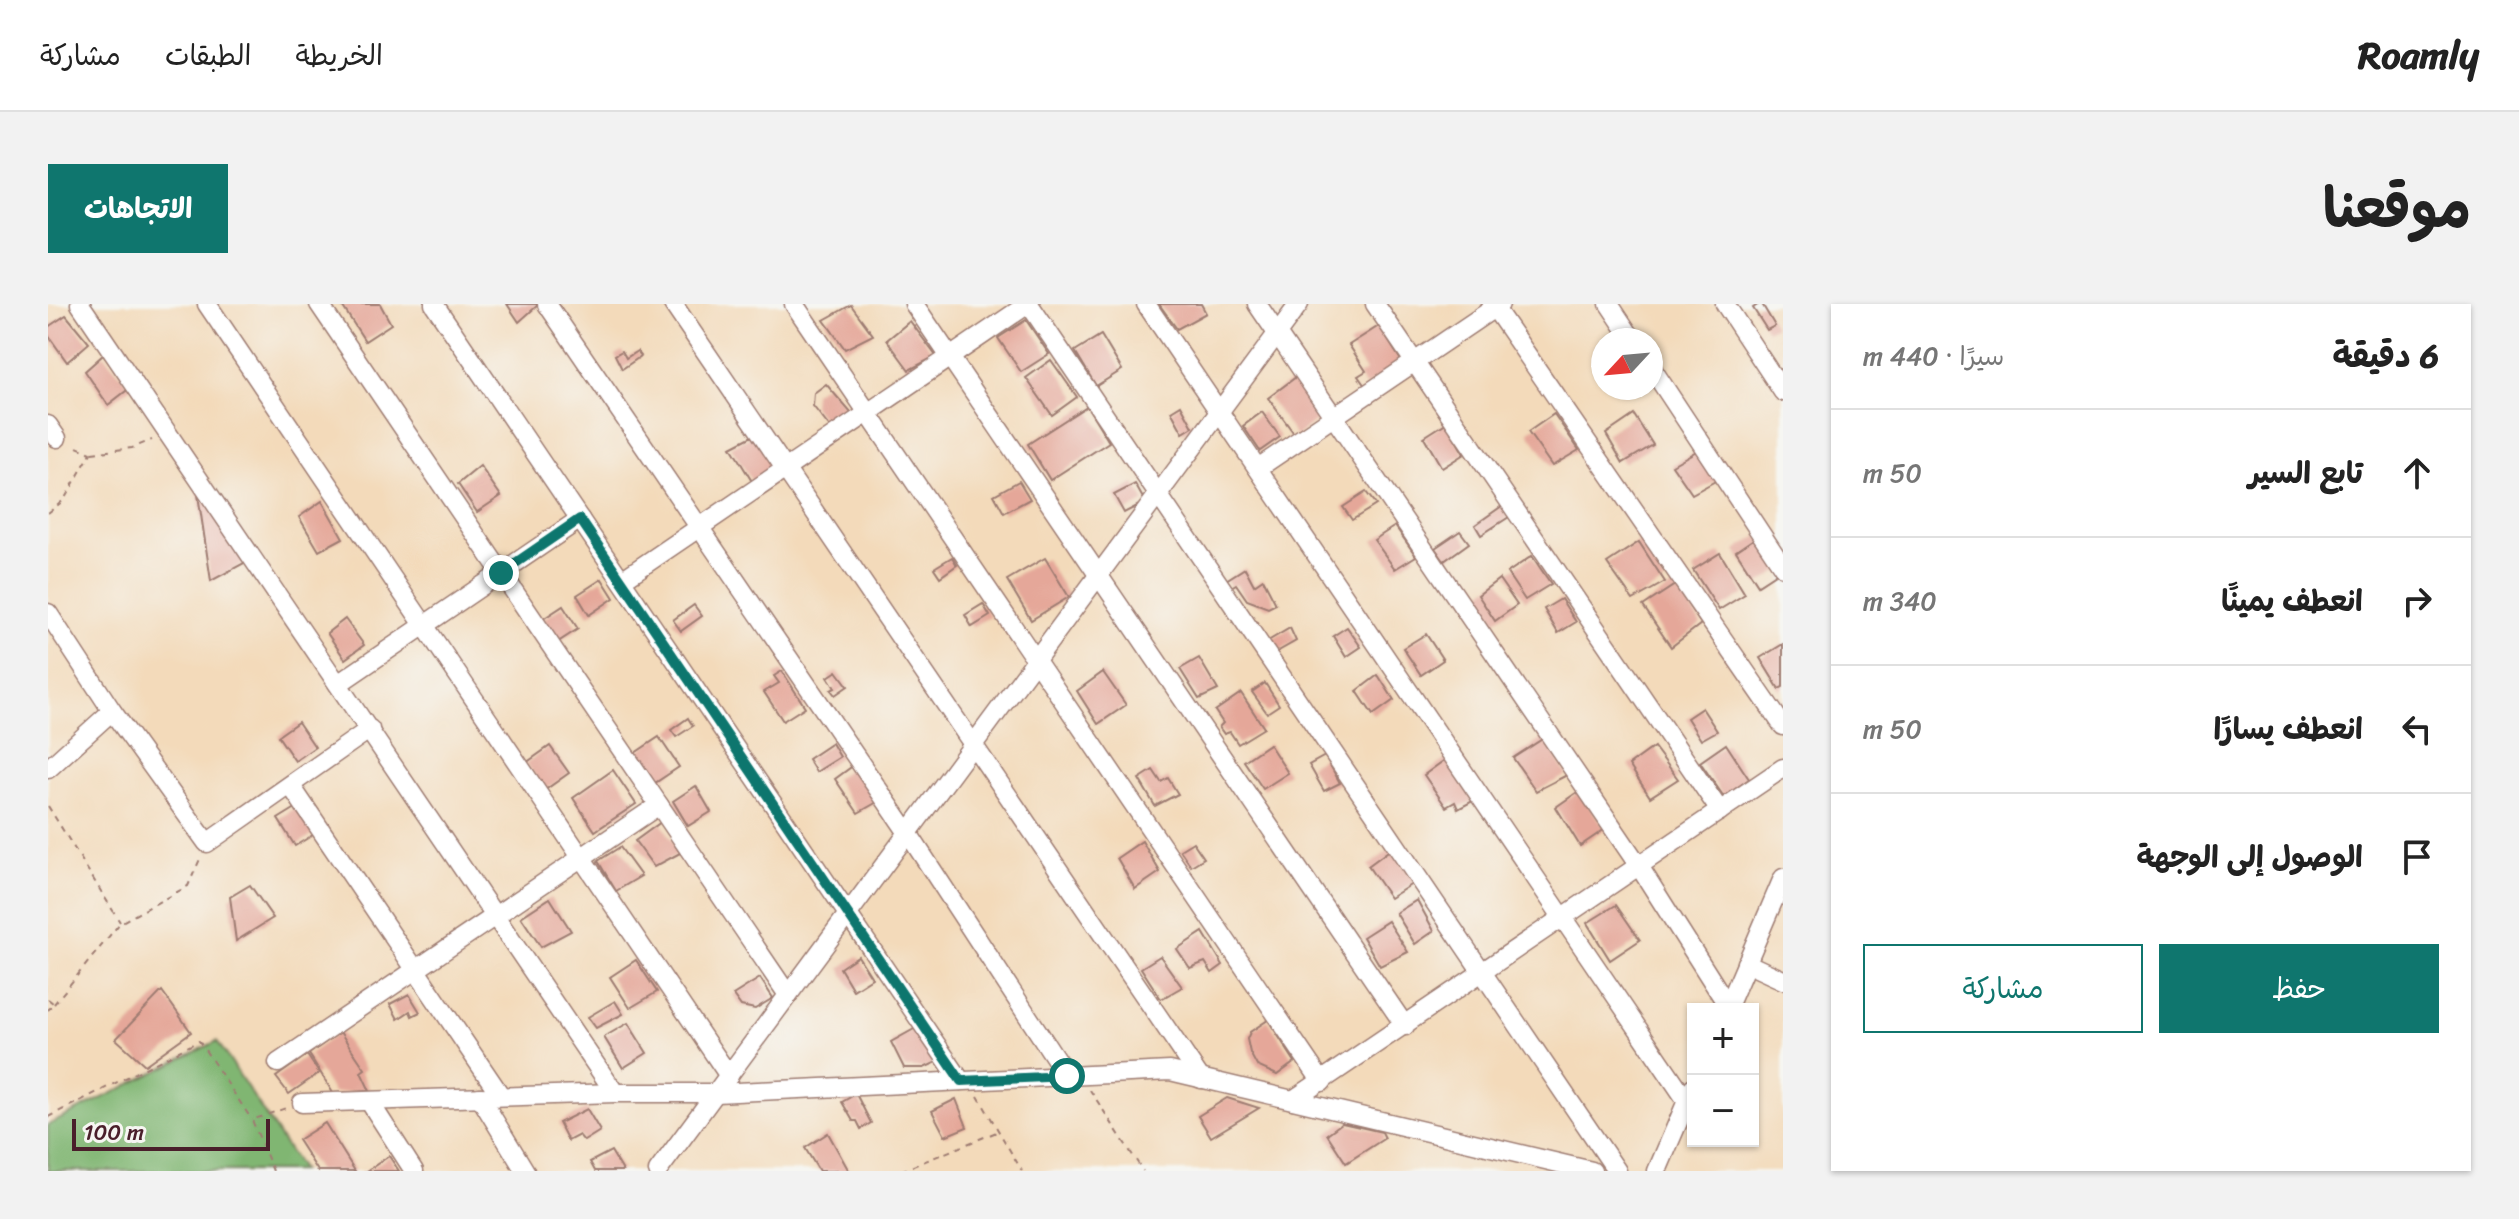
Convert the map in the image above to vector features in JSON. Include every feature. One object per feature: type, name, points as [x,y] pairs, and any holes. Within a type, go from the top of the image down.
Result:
[{"type":"street","points":[[80,304],[615,1093]]},
{"type":"street","points":[[207,304],[729,1076]]},
{"type":"street","points":[[319,304],[788,995]]},
{"type":"street","points":[[547,304],[1074,1076]]},
{"type":"street","points":[[673,304],[1201,1079]]},
{"type":"street","points":[[794,304],[1322,1082]]},
{"type":"street","points":[[914,304],[1405,1026]]},
{"type":"street","points":[[622,580],[1029,304],[1617,1171]]},
{"type":"street","points":[[1146,304],[1564,917],[1687,1090]]},
{"type":"street","points":[[1257,304],[1639,866],[1724,1003]]},
{"type":"street","points":[[658,1171],[1299,304]]},
{"type":"street","points":[[1375,304],[1720,811]]},
{"type":"street","points":[[1609,304],[1625,328]]},
{"type":"street","points":[[1725,304],[1783,392]]},
{"type":"street","points":[[437,305],[961,1081]]},
{"type":"street","points":[[1258,468],[1495,305],[1783,726]]},
{"type":"street","points":[[1663,385],[1783,567]]},
{"type":"street","points":[[338,684],[580,519]]},
{"type":"street","points":[[48,613],[112,711],[207,843],[370,729]]},
{"type":"street","points":[[48,769],[112,711]]},
{"type":"street","points":[[1293,1100],[1783,768]]},
{"type":"street","points":[[291,786],[501,1096]]},
{"type":"street","points":[[278,1063],[659,805]]},
{"type":"street","points":[[1729,1003],[1783,878]]},
{"type":"street","points":[[1746,963],[1783,980]]},
{"type":"street","points":[[302,1103],[615,1093],[716,1093],[1170,1071],[1592,1171]]},
{"type":"street","points":[[480,1097],[525,1171]]},
{"type":"street","points":[[369,1101],[414,1171]]},
{"type":"street","points":[[1657,1171],[1687,1101]]},
{"type":"path","points":[[52,432],[91,453],[132,448],[168,434]]},
{"type":"path","points":[[48,513],[64,500],[91,453]]},
{"type":"path","points":[[48,806],[120,923]]},
{"type":"path","points":[[48,1010],[120,923],[188,886],[207,843]]},
{"type":"path","points":[[48,999],[54,1004]]},
{"type":"path","points":[[48,1117],[199,1041],[252,1120],[273,1171]]},
{"type":"path","points":[[1074,1076],[1143,1171]]},
{"type":"path","points":[[961,1081],[982,1100],[1022,1171]]},
{"type":"path","points":[[252,1120],[302,1103]]},
{"type":"path","points":[[901,1171],[999,1131]]},
{"type":"green space","points":[[217,1041],[302,1171],[48,1171],[48,1125]]},
{"type":"building","points":[[341,304],[380,304],[391,324],[365,341]]},
{"type":"building","points":[[507,304],[539,304],[519,322]]},
{"type":"building","points":[[1159,304],[1201,304],[1206,313],[1177,329]]},
{"type":"building","points":[[1762,304],[1775,326],[1767,330],[1753,308]]},
{"type":"building","points":[[851,305],[873,335],[845,349],[824,320]]},
{"type":"building","points":[[66,315],[89,343],[67,362],[48,335],[48,327]]},
{"type":"building","points":[[1026,320],[1049,354],[1021,372],[998,338]]},
{"type":"building","points":[[910,321],[936,356],[909,370],[887,340]]},
{"type":"building","points":[[1379,326],[1402,362],[1365,386],[1358,376],[1366,371],[1349,345]]},
{"type":"building","points":[[1101,335],[1122,370],[1096,386],[1075,351]]},
{"type":"building","points":[[622,351],[626,358],[637,351],[641,356],[622,369],[615,355]]},
{"type":"building","points":[[103,355],[131,387],[108,405],[85,371]]},
{"type":"building","points":[[1051,360],[1077,397],[1052,415],[1026,378]]},
{"type":"building","points":[[1296,377],[1325,414],[1296,436],[1268,398]]},
{"type":"building","points":[[826,384],[852,414],[831,429],[813,406],[814,393]]},
{"type":"building","points":[[1181,405],[1193,427],[1183,433],[1171,411]]},
{"type":"building","points":[[1087,406],[1109,442],[1050,480],[1028,444]]},
{"type":"building","points":[[1262,412],[1280,437],[1260,451],[1243,426]]},
{"type":"building","points":[[1554,414],[1579,450],[1552,466],[1528,432]]},
{"type":"building","points":[[1634,415],[1653,445],[1623,463],[1606,434]]},
{"type":"building","points":[[1446,423],[1464,454],[1442,468],[1424,437]]},
{"type":"building","points":[[760,432],[775,468],[753,483],[731,447]]},
{"type":"building","points":[[1700,449],[1719,479],[1692,494],[1672,465]]},
{"type":"building","points":[[480,466],[501,496],[477,512],[458,484]]},
{"type":"building","points":[[1019,481],[1030,499],[1004,513],[994,495]]},
{"type":"building","points":[[1135,484],[1145,502],[1124,513],[1114,495]]},
{"type":"building","points":[[197,488],[248,561],[211,581]]},
{"type":"building","points":[[1366,492],[1376,505],[1352,520],[1343,507]]},
{"type":"building","points":[[322,501],[343,538],[319,551],[299,517]]},
{"type":"building","points":[[1502,506],[1509,517],[1481,535],[1475,525]]},
{"type":"building","points":[[1395,526],[1416,556],[1395,569],[1374,540]]},
{"type":"building","points":[[1460,531],[1469,543],[1444,561],[1435,548]]},
{"type":"building","points":[[1758,536],[1781,570],[1758,585],[1736,551]]},
{"type":"building","points":[[1639,542],[1665,582],[1633,600],[1607,563]]},
{"type":"building","points":[[1720,553],[1745,594],[1719,610],[1693,570]]},
{"type":"building","points":[[1532,556],[1551,584],[1525,600],[1507,573]]},
{"type":"building","points":[[952,557],[957,565],[940,577],[934,568]]},
{"type":"building","points":[[1045,558],[1069,597],[1031,620],[1007,580]]},
{"type":"building","points":[[1245,568],[1254,585],[1263,579],[1276,604],[1268,608],[1247,600],[1236,584],[1231,587],[1226,580]]},
{"type":"building","points":[[602,579],[614,598],[589,615],[577,595]]},
{"type":"building","points":[[1499,579],[1517,605],[1495,621],[1478,595]]},
{"type":"building","points":[[1675,585],[1701,624],[1671,647],[1643,606]]},
{"type":"building","points":[[1561,599],[1576,622],[1558,633],[1544,609]]},
{"type":"building","points":[[983,604],[990,616],[972,627],[965,615]]},
{"type":"building","points":[[694,605],[702,616],[681,631],[673,620]]},
{"type":"building","points":[[563,606],[578,629],[558,642],[543,619]]},
{"type":"building","points":[[345,619],[364,645],[345,659],[327,633]]},
{"type":"building","points":[[1347,627],[1361,647],[1346,657],[1333,636]]},
{"type":"building","points":[[1290,628],[1296,641],[1275,653],[1268,641]]},
{"type":"building","points":[[1426,634],[1443,660],[1421,675],[1403,648]]},
{"type":"building","points":[[1783,644],[1783,687],[1779,689],[1760,658]]},
{"type":"building","points":[[1199,658],[1218,690],[1199,699],[1180,669]]},
{"type":"building","points":[[782,671],[805,707],[783,721],[764,692],[779,683],[774,676]]},
{"type":"building","points":[[837,671],[848,686],[835,695],[831,690],[835,688],[828,677]]},
{"type":"building","points":[[1103,672],[1126,705],[1098,724],[1077,691]]},
{"type":"building","points":[[1378,675],[1394,700],[1373,715],[1357,691]]},
{"type":"building","points":[[1265,683],[1279,705],[1267,713],[1252,692]]},
{"type":"building","points":[[1241,693],[1264,728],[1238,744],[1230,732],[1224,734],[1219,727],[1223,723],[1215,711]]},
{"type":"building","points":[[1702,708],[1717,731],[1701,740],[1687,718]]},
{"type":"building","points":[[688,718],[693,726],[676,737],[671,730]]},
{"type":"building","points":[[298,722],[315,747],[295,761],[278,736]]},
{"type":"building","points":[[659,737],[679,767],[655,783],[635,753]]},
{"type":"building","points":[[1544,738],[1567,775],[1536,791],[1513,758]]},
{"type":"building","points":[[832,743],[840,757],[816,772],[808,759]]},
{"type":"building","points":[[1269,744],[1288,773],[1263,789],[1244,761]]},
{"type":"building","points":[[1726,744],[1749,779],[1724,797],[1700,762]]},
{"type":"building","points":[[550,746],[569,773],[545,790],[526,763]]},
{"type":"building","points":[[1654,747],[1678,779],[1650,797],[1629,765]]},
{"type":"building","points":[[1325,756],[1340,783],[1324,791],[1309,765]]},
{"type":"building","points":[[1446,759],[1473,801],[1458,809],[1455,802],[1446,807],[1424,775]]},
{"type":"building","points":[[854,765],[879,801],[858,813],[835,779]]},
{"type":"building","points":[[613,770],[636,804],[595,831],[573,798]]},
{"type":"building","points":[[1153,770],[1161,782],[1168,778],[1178,794],[1155,806],[1139,779]]},
{"type":"building","points":[[696,786],[711,812],[688,826],[673,801]]},
{"type":"building","points":[[1579,791],[1605,829],[1580,846],[1556,807]]},
{"type":"building","points":[[299,806],[316,833],[295,846],[278,819]]},
{"type":"building","points":[[661,822],[680,853],[654,867],[635,841]]},
{"type":"building","points":[[1142,841],[1160,872],[1135,889],[1117,858]]},
{"type":"building","points":[[1193,842],[1204,858],[1191,866],[1180,850]]},
{"type":"building","points":[[620,847],[641,876],[616,891],[598,861]]},
{"type":"building","points":[[1391,849],[1415,882],[1390,898],[1368,866]]},
{"type":"building","points":[[250,885],[273,918],[236,941],[230,897]]},
{"type":"building","points":[[550,898],[571,931],[541,947],[521,917]]},
{"type":"building","points":[[1417,900],[1434,931],[1415,944],[1396,913]]},
{"type":"building","points":[[1616,905],[1640,940],[1610,960],[1587,923]]},
{"type":"building","points":[[1388,921],[1408,952],[1380,966],[1363,937]]},
{"type":"building","points":[[1203,932],[1223,965],[1212,973],[1205,962],[1190,968],[1177,949]]},
{"type":"building","points":[[858,956],[872,978],[853,990],[840,968]]},
{"type":"building","points":[[1160,956],[1182,987],[1161,999],[1141,968]]},
{"type":"building","points":[[636,960],[657,992],[630,1008],[610,977]]},
{"type":"building","points":[[760,978],[773,998],[755,1009],[741,1006],[733,995]]},
{"type":"building","points":[[162,991],[191,1032],[145,1065],[116,1039]]},
{"type":"building","points":[[409,994],[420,1012],[412,1016],[410,1011],[398,1019],[390,1004]]},
{"type":"building","points":[[615,1001],[623,1014],[596,1028],[588,1017]]},
{"type":"building","points":[[1268,1020],[1295,1062],[1277,1075],[1257,1066],[1247,1039],[1250,1032]]},
{"type":"building","points":[[628,1023],[647,1053],[623,1068],[604,1037]]},
{"type":"building","points":[[916,1028],[937,1062],[924,1068],[904,1068],[891,1042]]},
{"type":"building","points":[[340,1032],[365,1069],[361,1072],[370,1091],[333,1093],[309,1054]]},
{"type":"building","points":[[307,1055],[319,1073],[289,1094],[276,1077]]},
{"type":"building","points":[[856,1094],[871,1123],[861,1129],[842,1102]]},
{"type":"building","points":[[1227,1098],[1259,1108],[1211,1137],[1198,1116]]},
{"type":"building","points":[[956,1099],[967,1127],[945,1136],[932,1111]]},
{"type":"building","points":[[587,1109],[600,1131],[584,1141],[579,1135],[568,1141],[559,1123]]},
{"type":"building","points":[[325,1123],[355,1171],[318,1171],[298,1140]]},
{"type":"building","points":[[1342,1123],[1382,1132],[1385,1138],[1346,1163],[1327,1134]]},
{"type":"building","points":[[828,1133],[849,1171],[819,1171],[805,1148]]},
{"type":"building","points":[[611,1151],[623,1171],[595,1171],[590,1162]]},
{"type":"building","points":[[389,1156],[399,1171],[367,1171]]},
{"type":"route","points":[[501,573],[580,519],[961,1081],[1067,1076]]}]
